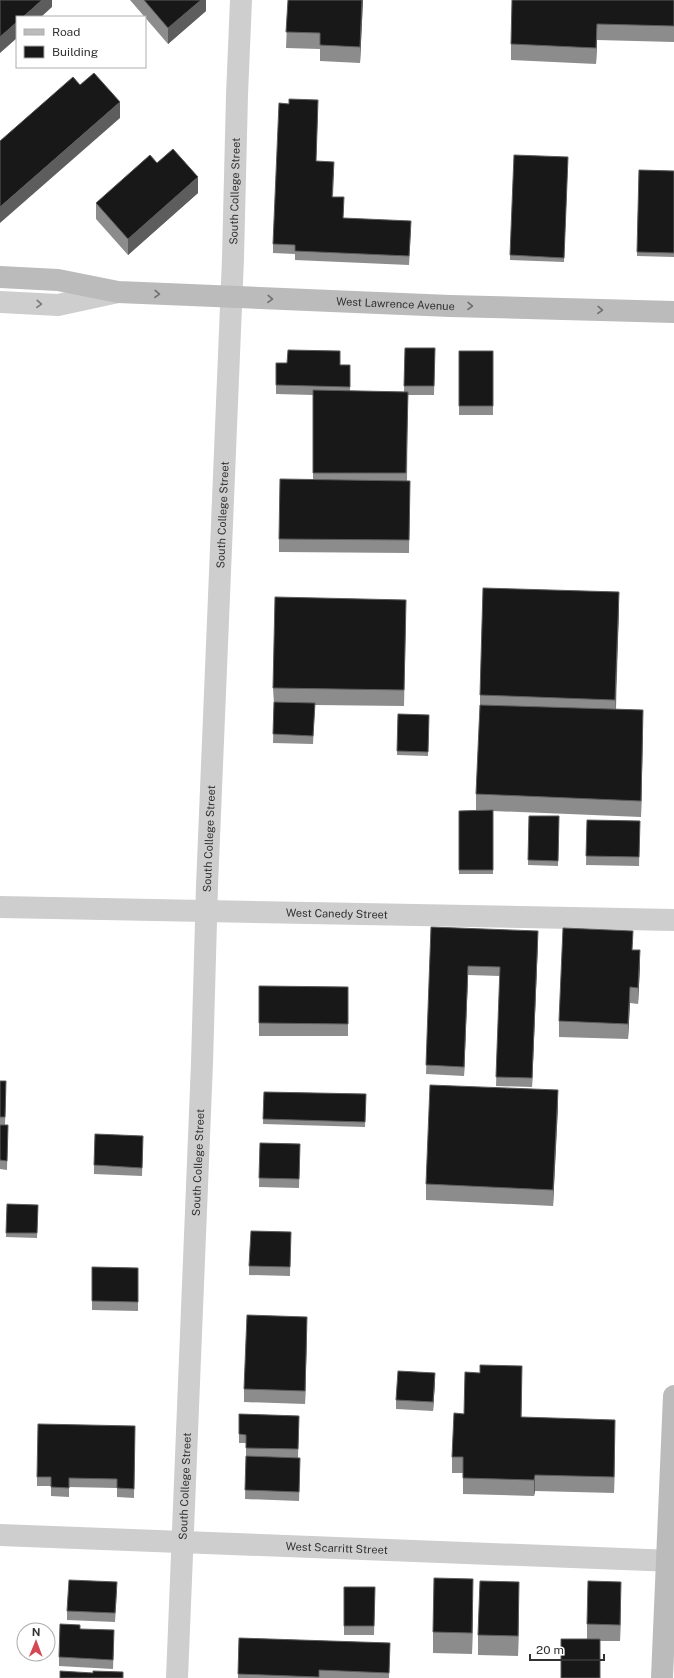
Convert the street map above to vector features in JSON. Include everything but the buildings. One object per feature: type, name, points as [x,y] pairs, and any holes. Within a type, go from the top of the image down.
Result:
[{"type":"street","name":"South College Street","points":[[177,1678],[231,296],[241,0]]},
{"type":"street","name":"West Lawrence Avenue","points":[[0,277],[58,280],[118,292],[450,306],[674,312]]},
{"type":"street","name":"West Lawrence Avenue","points":[[0,302],[58,305],[118,292]]},
{"type":"street","name":"West Canedy Street","points":[[0,907],[674,920]]},
{"type":"street","points":[[662,1678],[671,1561],[674,1396]]},
{"type":"street","name":"West Scarritt Street","points":[[0,1535],[671,1561]]}]
